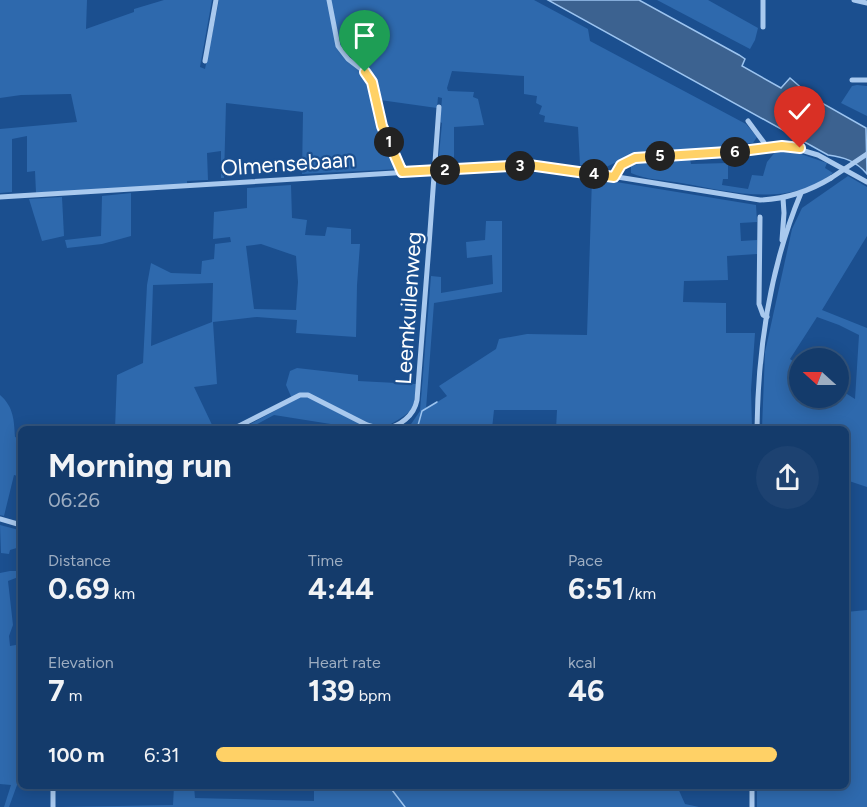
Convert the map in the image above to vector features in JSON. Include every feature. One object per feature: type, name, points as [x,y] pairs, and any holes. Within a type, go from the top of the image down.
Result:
[{"type":"street","points":[[206,61],[216,0]]},
{"type":"street","points":[[329,0],[338,46],[372,82],[382,126],[402,172]]},
{"type":"street","points":[[763,27],[764,0]]},
{"type":"street","points":[[854,0],[867,3]]},
{"type":"street","points":[[852,80],[867,80]]},
{"type":"street","points":[[434,171],[439,107]]},
{"type":"street","points":[[748,121],[768,148]]},
{"type":"street","points":[[614,177],[621,165],[635,158],[782,146],[800,148],[867,182]]},
{"type":"street","name":"Olmensebaan","points":[[0,197],[529,165],[749,199],[783,198],[801,193],[831,178],[867,154]]},
{"type":"street","name":"Leemkuilenweg","points":[[392,426],[401,423],[415,410],[428,278],[434,171]]},
{"type":"street","points":[[782,242],[801,193]]},
{"type":"street","points":[[757,426],[758,372],[782,242],[783,198]]},
{"type":"street","points":[[760,218],[759,304],[763,315],[767,317]]},
{"type":"street","name":"Leemkuilenweg","points":[[240,426],[300,395],[308,395],[371,426]]},
{"type":"street","points":[[0,519],[18,524]]},
{"type":"street","points":[[53,789],[53,807]]},
{"type":"street","points":[[752,789],[752,807]]},
{"type":"shaded area","points":[[0,0],[87,0],[86,29],[134,12],[134,9],[164,0],[212,0],[200,67],[205,69],[219,0],[534,0],[588,29],[590,41],[746,124],[757,137],[753,143],[723,146],[722,150],[637,155],[604,168],[580,165],[578,127],[544,122],[545,116],[539,114],[542,106],[536,103],[537,96],[524,94],[524,76],[452,71],[448,91],[474,92],[473,97],[478,99],[484,125],[454,127],[454,165],[438,166],[442,98],[438,97],[437,108],[380,100],[376,84],[369,72],[346,53],[370,82],[379,118],[400,169],[302,174],[303,112],[226,103],[224,178],[221,178],[221,151],[207,153],[208,180],[187,181],[187,184],[36,193],[35,171],[27,172],[27,136],[12,139],[12,192],[0,193],[0,129],[77,122],[71,94],[21,95],[0,98]]},
{"type":"shaded area","points":[[548,0],[639,0],[739,55],[745,59],[742,66],[781,88],[790,78],[813,98],[866,128],[867,174],[854,163],[844,158],[828,155]]},
{"type":"shaded area","points":[[657,0],[708,0],[758,28],[755,40],[750,49]]},
{"type":"shaded area","points":[[852,86],[867,86],[867,116],[841,103]]},
{"type":"shaded area","points":[[783,150],[827,163],[825,168],[833,173],[816,184],[798,191],[760,195],[649,178],[631,173],[631,166],[636,161],[690,159],[691,164],[728,163],[728,179],[723,179],[722,185],[748,189],[752,175],[763,176],[767,162],[776,151]]},
{"type":"shaded area","points":[[848,176],[867,187],[867,236],[822,310],[867,328],[867,487],[849,481],[849,426],[762,426],[765,352],[792,229],[802,208]]},
{"type":"shaded area","points":[[592,178],[756,205],[757,222],[740,223],[741,241],[757,240],[757,254],[727,256],[728,280],[684,281],[683,302],[726,303],[726,333],[755,333],[751,390],[752,426],[556,426],[557,410],[494,410],[492,426],[410,426],[420,411],[431,276],[441,277],[441,293],[493,284],[492,255],[467,258],[466,242],[485,240],[486,221],[502,221],[502,292],[434,303],[426,409],[447,396],[439,386],[496,349],[499,339],[527,334],[587,335]]},
{"type":"shaded area","points":[[291,185],[292,218],[307,220],[305,235],[325,236],[327,227],[351,229],[351,244],[360,244],[356,337],[296,333],[297,320],[257,317],[213,322],[217,384],[194,387],[213,426],[115,426],[117,375],[143,363],[147,285],[151,263],[171,273],[201,274],[202,261],[214,259],[215,244],[231,242],[230,237],[213,239],[214,212],[247,208],[247,188]],"holes":[[[261,244],[296,256],[298,282],[296,310],[254,309],[246,246]],[[213,283],[212,322],[151,346],[153,285]]]},
{"type":"shaded area","points":[[131,193],[131,236],[102,244],[67,248],[65,240],[101,236],[102,196]]},
{"type":"shaded area","points":[[62,197],[64,236],[42,241],[29,199]]},
{"type":"shaded area","points":[[297,368],[358,375],[358,381],[416,384],[413,404],[404,416],[391,424],[392,426],[343,426],[274,415],[254,426],[247,426],[293,401],[286,385],[290,371]]},
{"type":"shaded area","points":[[0,395],[11,409],[15,437],[18,438],[18,476],[14,475],[4,516],[0,515]]},
{"type":"shaded area","points":[[0,525],[18,530],[18,548],[10,550],[9,554],[1,553]]},
{"type":"shaded area","points":[[18,571],[18,577],[8,581],[13,625],[9,636],[10,646],[18,645],[18,785],[9,807],[4,807],[11,785],[0,784],[0,573]]},
{"type":"shaded area","points":[[867,610],[867,807],[757,807],[757,789],[849,789],[849,612]]},
{"type":"shaded area","points":[[174,789],[194,789],[195,798],[314,801],[314,789],[678,789],[685,804],[699,807],[59,807],[173,805]]},
{"type":"waterway","points":[[418,426],[422,411],[437,402]]},
{"type":"waterway","points":[[391,789],[405,807]]},
{"type":"route","points":[[365,72],[372,82],[382,126],[402,172],[529,165],[614,177],[621,165],[635,158],[758,150],[782,146],[800,148]]}]
